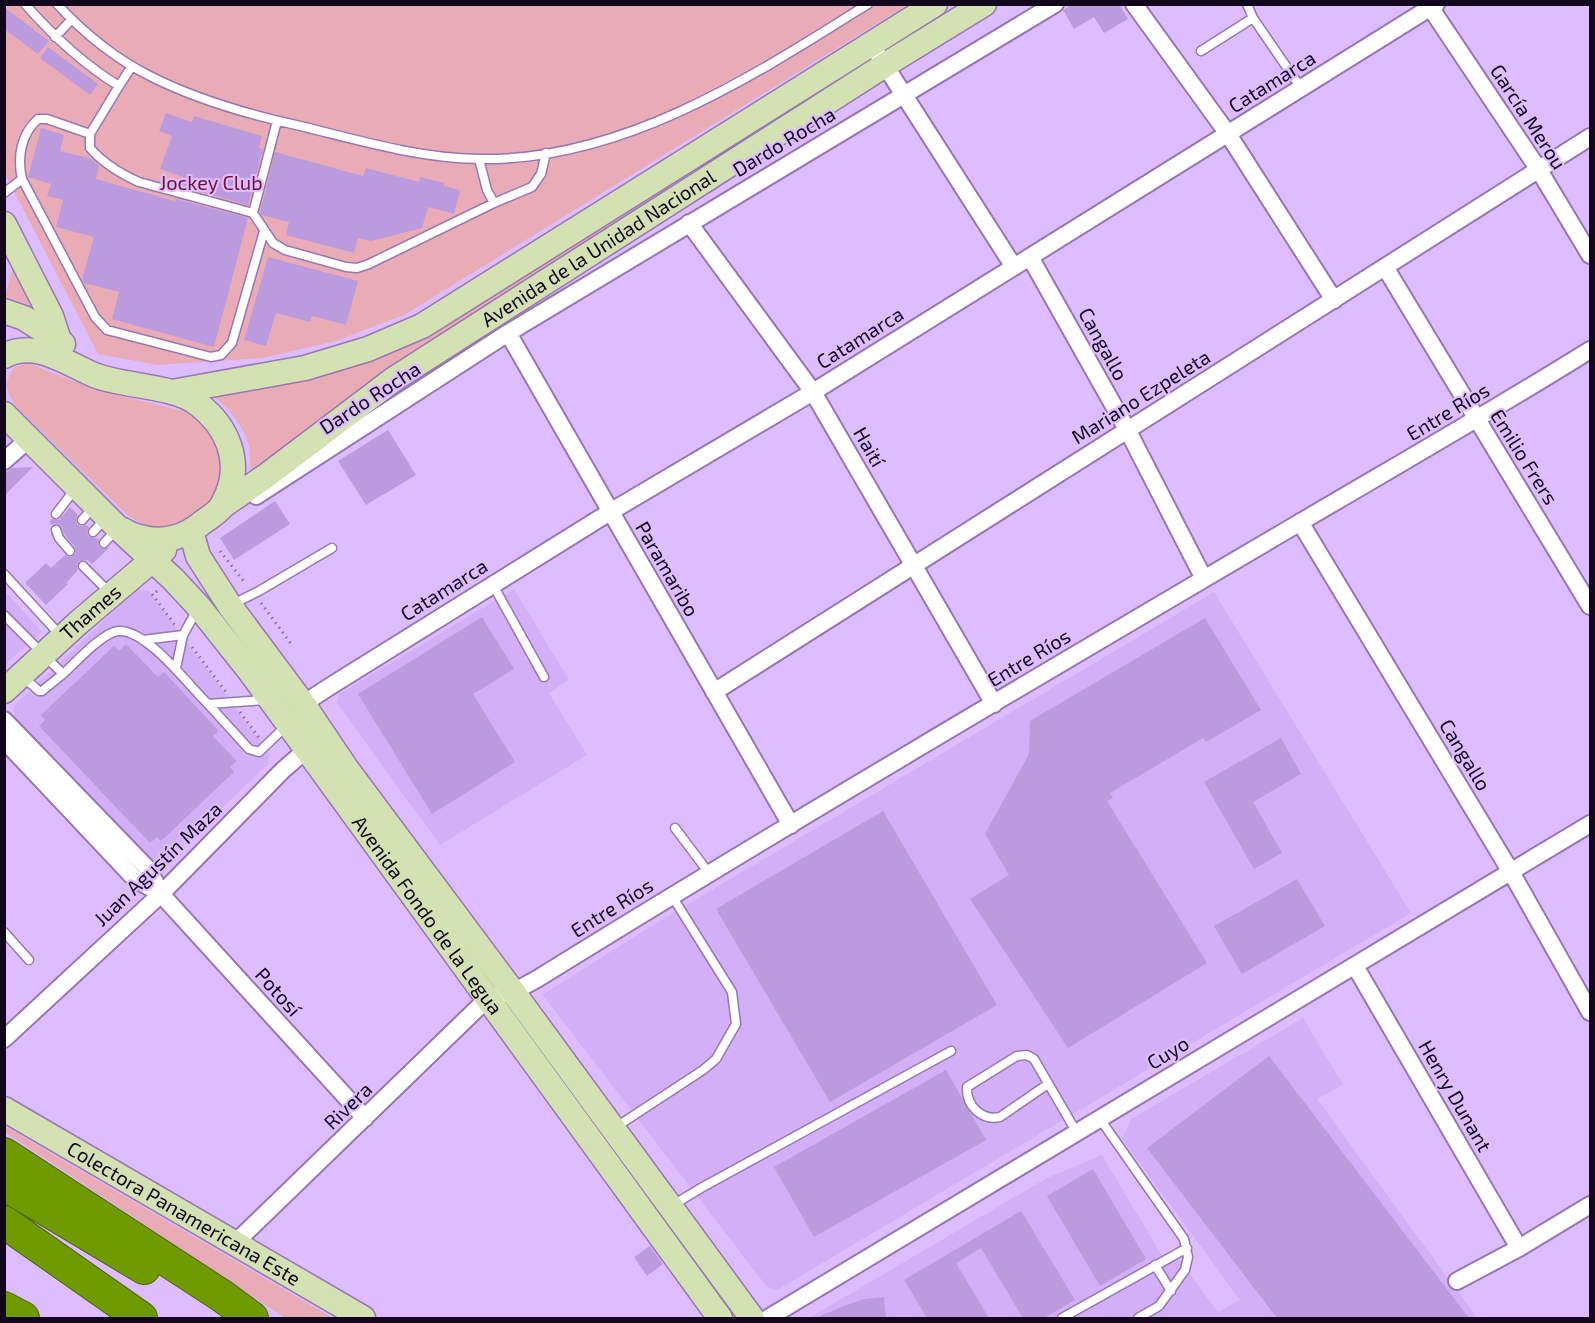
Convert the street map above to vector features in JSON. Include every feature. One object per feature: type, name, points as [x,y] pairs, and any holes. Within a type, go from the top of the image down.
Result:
[{"type":"highway","points":[[4,1154],[252,1318]]},
{"type":"highway","points":[[4,1184],[105,1246],[230,1318]]},
{"type":"highway","points":[[4,1221],[141,1318]]},
{"type":"highway","points":[[4,1242],[135,1318]]},
{"type":"highway","points":[[4,1308],[23,1318]]},
{"type":"main road","name":"Avenida de la Unidad Nacional","points":[[172,392],[305,368],[368,349],[422,326],[935,4]]},
{"type":"main road","name":"Avenida de la Unidad Nacional","points":[[190,531],[394,379],[984,4]]},
{"type":"main road","points":[[4,224],[51,316],[59,340]]},
{"type":"main road","points":[[4,311],[24,318],[59,340],[86,371]]},
{"type":"main road","points":[[4,356],[23,349],[41,351],[106,380],[172,392],[196,402],[213,417],[227,436],[234,460],[231,485],[221,507]]},
{"type":"main road","name":"Avenida Fondo de la Legua","points":[[4,414],[77,487],[100,524],[151,560],[173,579],[346,768],[752,1318]]},
{"type":"main road","points":[[100,524],[141,538],[165,539],[190,531]]},
{"type":"main road","name":"Thames","points":[[13,683],[151,560],[190,531]]},
{"type":"main road","name":"Avenida Fondo de la Legua","points":[[190,531],[198,556],[230,606],[287,706],[306,750],[720,1318]]},
{"type":"main road","name":"Colectora Panamericana Este","points":[[4,1109],[363,1318]]},
{"type":"street","name":"Dardo Rocha","points":[[190,531],[245,504],[508,333],[1055,4]]},
{"type":"street","points":[[1134,4],[1228,134],[1334,300]]},
{"type":"street","name":"Catamarca","points":[[287,706],[813,392],[1432,6]]},
{"type":"street","name":"García Merou","points":[[1432,6],[1539,170],[1590,255]]},
{"type":"street","points":[[871,44],[1014,267]]},
{"type":"street","name":"Mariano Ezpeleta","points":[[714,692],[1590,137]]},
{"type":"street","name":"Haití","points":[[689,223],[813,392],[994,704]]},
{"type":"street","name":"Cangallo","points":[[1030,257],[1128,430],[1204,579]]},
{"type":"street","name":"Emilio Frers","points":[[1385,267],[1590,606]]},
{"type":"street","name":"Paramaribo","points":[[508,333],[791,825]]},
{"type":"street","name":"Entre Ríos","points":[[488,998],[513,992],[1300,522],[1477,421],[1590,351]]},
{"type":"street","points":[[4,461],[30,438]]},
{"type":"street","name":"Cangallo","points":[[1300,522],[1511,872],[1590,1012]]},
{"type":"street","name":"Potosí","points":[[4,720],[148,870],[161,894],[365,1118]]},
{"type":"street","name":"Potosí","points":[[4,740],[135,879],[161,894]]},
{"type":"street","name":"Juan Agustín Maza","points":[[4,1039],[161,894],[283,770],[306,750]]},
{"type":"street","name":"Cuyo","points":[[768,1318],[1590,824]]},
{"type":"street","name":"Henry Dunant","points":[[1355,966],[1519,1248]]},
{"type":"street","name":"Rivera","points":[[235,1243],[488,998]]},
{"type":"street","points":[[1457,1281],[1519,1248],[1590,1205]]},
{"type":"lane","points":[[25,4],[55,37],[86,64],[119,86]]},
{"type":"lane","points":[[57,4],[71,20],[132,66],[150,77],[213,102],[277,121],[434,156],[479,159],[546,153],[578,147],[639,128],[692,107],[764,69],[868,4]]},
{"type":"lane","points":[[1247,4],[1253,18],[1301,88]]},
{"type":"lane","points":[[1201,51],[1253,18]]},
{"type":"lane","points":[[55,37],[71,20]]},
{"type":"lane","points":[[132,66],[90,134],[90,148],[98,158],[139,182],[253,213],[273,243],[285,250],[346,267],[357,268],[369,264],[532,187],[541,174],[546,153]]},
{"type":"lane","points":[[90,134],[48,119],[38,119],[30,126],[18,155],[22,179],[95,317],[107,330],[211,357],[221,356],[232,343],[264,231]]},
{"type":"lane","points":[[253,213],[277,121]]},
{"type":"lane","points":[[479,159],[494,203]]},
{"type":"lane","points":[[4,193],[22,179]]},
{"type":"lane","points":[[56,514],[77,487]]},
{"type":"lane","points":[[56,530],[70,551]]},
{"type":"lane","points":[[230,606],[332,548]]},
{"type":"lane","points":[[83,566],[112,594]]},
{"type":"lane","points":[[4,574],[63,638]]},
{"type":"lane","points":[[493,585],[544,677]]},
{"type":"lane","points":[[176,669],[183,635],[199,607]]},
{"type":"lane","points":[[4,615],[63,674]]},
{"type":"lane","points":[[13,683],[42,692],[106,636],[118,631],[131,633],[143,640],[176,669],[249,749],[259,752],[266,747],[287,706],[232,702],[208,704]]},
{"type":"lane","points":[[143,640],[183,635]]},
{"type":"lane","points":[[675,828],[709,873]]},
{"type":"lane","points":[[613,1129],[716,1059],[736,1024],[732,992],[672,896]]},
{"type":"lane","points":[[4,932],[29,960]]},
{"type":"lane","points":[[670,1207],[951,1051]]},
{"type":"lane","points":[[1048,1084],[1000,1117],[992,1119],[980,1116],[967,1095],[967,1087],[1017,1056],[1027,1055],[1034,1059],[1077,1133]]},
{"type":"lane","points":[[1100,1119],[1184,1239],[1187,1248],[1185,1270],[1171,1292],[1159,1306],[1138,1318]]},
{"type":"lane","points":[[1062,1318],[1187,1248]]},
{"type":"lane","points":[[1155,1265],[1171,1292]]},
{"type":"path","points":[[173,579],[152,594],[266,747]]},
{"type":"shaded area","points":[[137,589],[149,591],[269,753],[268,764],[164,863],[154,863],[14,717],[14,706]]},
{"type":"shaded area","points":[[514,589],[569,680],[549,693],[587,755],[440,845],[337,703],[339,694]]},
{"type":"shaded area","points":[[4,590],[42,632],[5,665],[4,664]]},
{"type":"shaded area","points":[[1214,592],[1411,913],[777,1290],[767,1287],[542,994],[658,922]]},
{"type":"shaded area","points":[[1303,1018],[1343,1085],[1317,1099],[1477,1318],[809,1318],[1047,1178],[1102,1155],[1164,1259],[1174,1253],[1218,1312],[1240,1300],[1122,1139],[1131,1119]]},
{"type":"green space","name":"Jockey Club","points":[[5,5],[907,5],[406,314],[336,341],[263,358],[157,365],[98,354],[5,174]]},
{"type":"green space","points":[[842,82],[251,476],[250,450],[247,439],[229,411],[212,395],[307,380],[356,361],[670,185]]},
{"type":"green space","points":[[14,263],[40,312],[22,302],[5,297]]},
{"type":"green space","points":[[28,363],[96,390],[192,413],[220,439],[226,479],[205,514],[167,529],[146,526],[128,516],[15,405],[9,395],[7,382],[14,367]]},
{"type":"green space","points":[[5,1126],[333,1318],[285,1318],[5,1132]]},
{"type":"building","points":[[1073,4],[1119,4],[1128,19],[1104,33],[1094,17],[1074,29],[1063,10]]},
{"type":"building","points":[[4,7],[49,41],[38,54],[4,29]]},
{"type":"building","points":[[48,47],[98,84],[90,95],[40,58]]},
{"type":"building","points":[[166,113],[192,122],[194,116],[262,136],[259,148],[263,149],[248,205],[180,186],[183,177],[160,169],[172,136],[159,131]]},
{"type":"building","points":[[41,128],[64,135],[60,151],[92,159],[99,166],[96,179],[248,218],[214,347],[112,319],[119,292],[84,283],[82,280],[94,237],[56,227],[63,200],[47,196],[51,184],[28,177]]},
{"type":"building","points":[[275,152],[363,176],[366,168],[419,182],[420,177],[444,183],[444,186],[460,190],[454,214],[428,207],[422,228],[371,241],[358,238],[354,253],[286,235],[289,222],[262,215],[260,212]]},
{"type":"building","points":[[268,257],[358,281],[346,325],[312,316],[310,322],[276,313],[266,346],[244,340]]},
{"type":"building","points":[[388,430],[416,475],[366,505],[338,461]]},
{"type":"building","points":[[33,467],[4,496],[4,474],[12,468]]},
{"type":"building","points":[[275,501],[290,524],[234,560],[220,538]]},
{"type":"building","points":[[70,507],[78,515],[77,524],[89,527],[88,536],[99,539],[100,548],[109,548],[92,564],[88,560],[79,561],[78,570],[66,583],[68,584],[46,605],[25,583],[46,563],[51,568],[65,555],[71,557],[76,554],[75,547],[60,526],[49,522],[52,519],[59,520]]},
{"type":"building","points":[[482,617],[514,669],[473,694],[515,762],[432,814],[358,694]]},
{"type":"building","points":[[1205,618],[1261,710],[1206,742],[1203,738],[1110,793],[1113,798],[1107,801],[1207,963],[1068,1048],[970,899],[1009,875],[985,834],[1029,754],[1030,721]]},
{"type":"building","points":[[126,644],[158,677],[164,672],[219,731],[213,736],[237,761],[230,767],[234,772],[161,841],[157,837],[150,843],[39,726],[45,720],[41,715],[114,646],[119,651]]},
{"type":"building","points":[[1281,738],[1301,774],[1253,802],[1282,853],[1254,869],[1204,782]]},
{"type":"building","points":[[883,811],[997,1005],[830,1102],[716,909]]},
{"type":"building","points":[[1297,879],[1325,926],[1242,974],[1214,926]]},
{"type":"building","points":[[1269,1056],[1469,1318],[1277,1318],[1147,1148]]},
{"type":"building","points":[[946,1070],[986,1140],[814,1237],[774,1167]]},
{"type":"building","points":[[1093,1169],[1146,1259],[1100,1286],[1047,1196]]},
{"type":"building","points":[[1021,1211],[1075,1300],[1044,1318],[1023,1318],[981,1248],[956,1263],[989,1318],[927,1318],[904,1280]]},
{"type":"building","points":[[650,1246],[663,1264],[647,1276],[634,1257]]},
{"type":"building","points":[[884,1297],[886,1318],[816,1318],[864,1299]]}]
